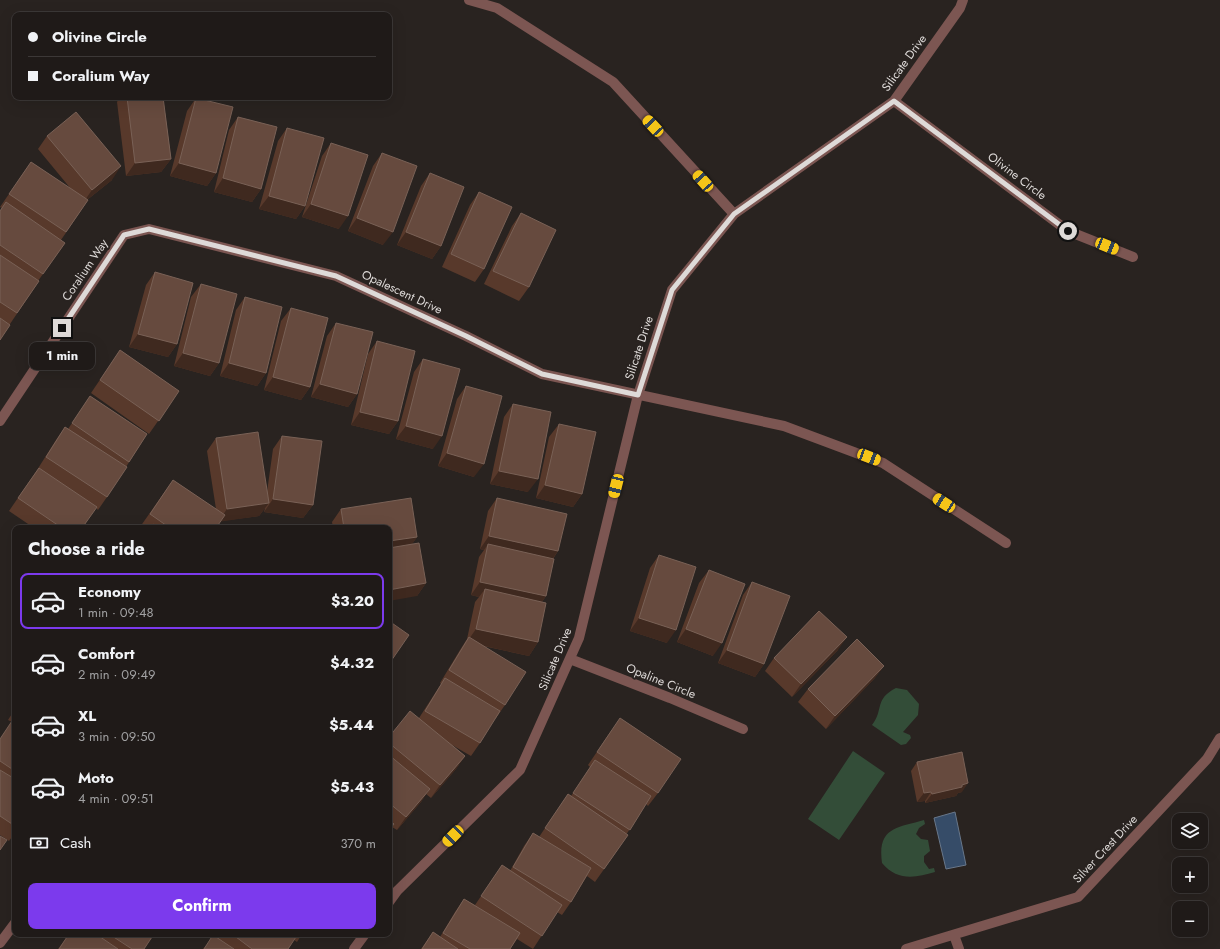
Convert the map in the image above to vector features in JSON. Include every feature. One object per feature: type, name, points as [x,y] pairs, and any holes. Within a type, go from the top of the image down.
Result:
[{"type":"street","points":[[469,0],[497,8],[613,82],[734,214]]},
{"type":"street","name":"Silicate Drive","points":[[392,898],[397,891],[520,770],[579,638],[638,395],[672,290],[734,214],[894,101],[960,8],[963,0]]},
{"type":"street","name":"Olivine Circle","points":[[894,101],[1068,231],[1133,257]]},
{"type":"street","name":"Opalescent Drive","points":[[149,229],[336,276],[466,336],[542,374],[784,426],[883,463],[1006,543]]},
{"type":"street","name":"Coralium Way","points":[[0,421],[124,235],[149,229]]},
{"type":"street","name":"Opaline Circle","points":[[570,659],[670,698],[742,729]]},
{"type":"street","name":"Silver Crest Drive","points":[[906,949],[1078,897],[1207,760],[1220,738]]},
{"type":"street","points":[[0,943],[12,927]]},
{"type":"street","points":[[954,935],[959,949]]},
{"type":"street","points":[[354,949],[363,937]]},
{"type":"green space","points":[[896,688],[907,690],[919,704],[918,715],[903,732],[910,735],[911,738],[906,744],[901,745],[872,725],[876,720],[880,705],[885,696]]},
{"type":"green space","points":[[853,751],[885,773],[839,840],[808,819]]},
{"type":"green space","points":[[924,820],[925,824],[919,828],[916,834],[921,839],[928,840],[930,851],[924,856],[924,862],[929,869],[934,868],[935,872],[913,877],[894,873],[882,863],[881,851],[886,836],[891,831],[905,825]]},
{"type":"water","points":[[955,812],[966,865],[946,869],[934,818]]},
{"type":"building","points":[[127,100],[163,100],[171,159],[135,163]]},
{"type":"building","points":[[195,100],[204,100],[233,107],[216,173],[179,163]]},
{"type":"building","points":[[76,112],[121,166],[92,190],[47,136]]},
{"type":"building","points":[[238,117],[277,127],[261,189],[223,178]]},
{"type":"building","points":[[287,128],[324,138],[305,206],[269,196]]},
{"type":"building","points":[[331,143],[368,155],[348,216],[311,204]]},
{"type":"building","points":[[382,153],[417,166],[393,232],[357,218]]},
{"type":"building","points":[[31,162],[88,200],[66,232],[9,194]]},
{"type":"building","points":[[430,173],[464,187],[441,246],[406,232]]},
{"type":"building","points":[[479,192],[512,207],[484,269],[451,254]]},
{"type":"building","points":[[6,202],[65,243],[43,274],[0,245],[0,211]]},
{"type":"building","points":[[521,213],[556,230],[529,287],[493,271]]},
{"type":"building","points":[[0,255],[39,281],[17,313],[0,302]]},
{"type":"building","points":[[155,272],[193,283],[177,344],[138,334]]},
{"type":"building","points":[[201,284],[237,294],[219,363],[183,353]]},
{"type":"building","points":[[245,297],[282,307],[266,373],[229,363]]},
{"type":"building","points":[[291,308],[328,318],[310,387],[273,377]]},
{"type":"building","points":[[0,318],[10,325],[0,340]]},
{"type":"building","points":[[336,323],[373,332],[357,394],[320,384]]},
{"type":"building","points":[[377,341],[415,351],[398,421],[360,412]]},
{"type":"building","points":[[120,350],[179,391],[159,421],[100,380]]},
{"type":"building","points":[[423,359],[460,369],[442,436],[406,426]]},
{"type":"building","points":[[466,386],[502,396],[484,464],[447,453]]},
{"type":"building","points":[[90,396],[147,434],[129,462],[72,423]]},
{"type":"building","points":[[513,404],[551,412],[538,479],[499,471]]},
{"type":"building","points":[[559,424],[596,432],[582,494],[545,485]]},
{"type":"building","points":[[65,427],[127,467],[107,497],[46,457]]},
{"type":"building","points":[[258,432],[269,503],[227,509],[216,438]]},
{"type":"building","points":[[282,436],[322,441],[313,505],[273,499]]},
{"type":"building","points":[[39,468],[97,507],[84,525],[58,525],[18,498]]},
{"type":"building","points":[[173,480],[225,515],[218,525],[166,525],[150,514]]},
{"type":"building","points":[[411,498],[417,537],[392,541],[392,525],[344,525],[341,509]]},
{"type":"building","points":[[497,498],[567,514],[558,551],[489,536]]},
{"type":"building","points":[[419,543],[426,583],[392,589],[392,548]]},
{"type":"building","points":[[488,544],[554,559],[546,596],[480,582]]},
{"type":"building","points":[[659,555],[696,567],[676,630],[639,618]]},
{"type":"building","points":[[709,570],[745,584],[722,643],[686,629]]},
{"type":"building","points":[[752,582],[790,596],[764,664],[727,650]]},
{"type":"building","points":[[485,589],[546,603],[538,642],[476,629]]},
{"type":"building","points":[[819,611],[847,637],[801,684],[774,658]]},
{"type":"building","points":[[392,623],[409,635],[392,660]]},
{"type":"building","points":[[469,637],[526,672],[505,705],[449,670]]},
{"type":"building","points":[[857,639],[884,666],[835,716],[808,689]]},
{"type":"building","points":[[445,678],[500,711],[480,743],[425,711]]},
{"type":"building","points":[[410,711],[465,756],[440,785],[392,745],[392,733]]},
{"type":"building","points":[[620,718],[681,759],[658,793],[597,752]]},
{"type":"building","points":[[12,721],[12,769],[0,761],[0,739]]},
{"type":"building","points":[[962,752],[968,783],[962,785],[962,787],[932,794],[931,792],[924,793],[917,762]]},
{"type":"building","points":[[392,757],[430,789],[406,817],[392,805]]},
{"type":"building","points":[[595,760],[651,796],[630,830],[573,793]]},
{"type":"building","points":[[0,770],[12,777],[12,824],[0,816]]},
{"type":"building","points":[[568,794],[628,835],[604,869],[545,828]]},
{"type":"building","points":[[533,833],[591,868],[571,902],[513,867]]},
{"type":"building","points":[[0,836],[7,840],[0,850]]},
{"type":"building","points":[[502,865],[562,905],[542,936],[481,896]]},
{"type":"building","points":[[464,899],[520,933],[510,949],[470,949],[443,933]]},
{"type":"building","points":[[433,932],[458,949],[422,949]]},
{"type":"building","points":[[67,937],[100,937],[118,949],[59,949]]},
{"type":"building","points":[[114,937],[152,937],[144,949],[132,949]]},
{"type":"building","points":[[212,937],[216,937],[234,949],[204,949]]},
{"type":"building","points":[[236,937],[296,937],[288,949],[252,949]]},
{"type":"route","points":[[62,328],[124,235],[149,229],[336,276],[466,336],[542,374],[638,395],[672,290],[734,214],[894,101],[1068,231]]}]
